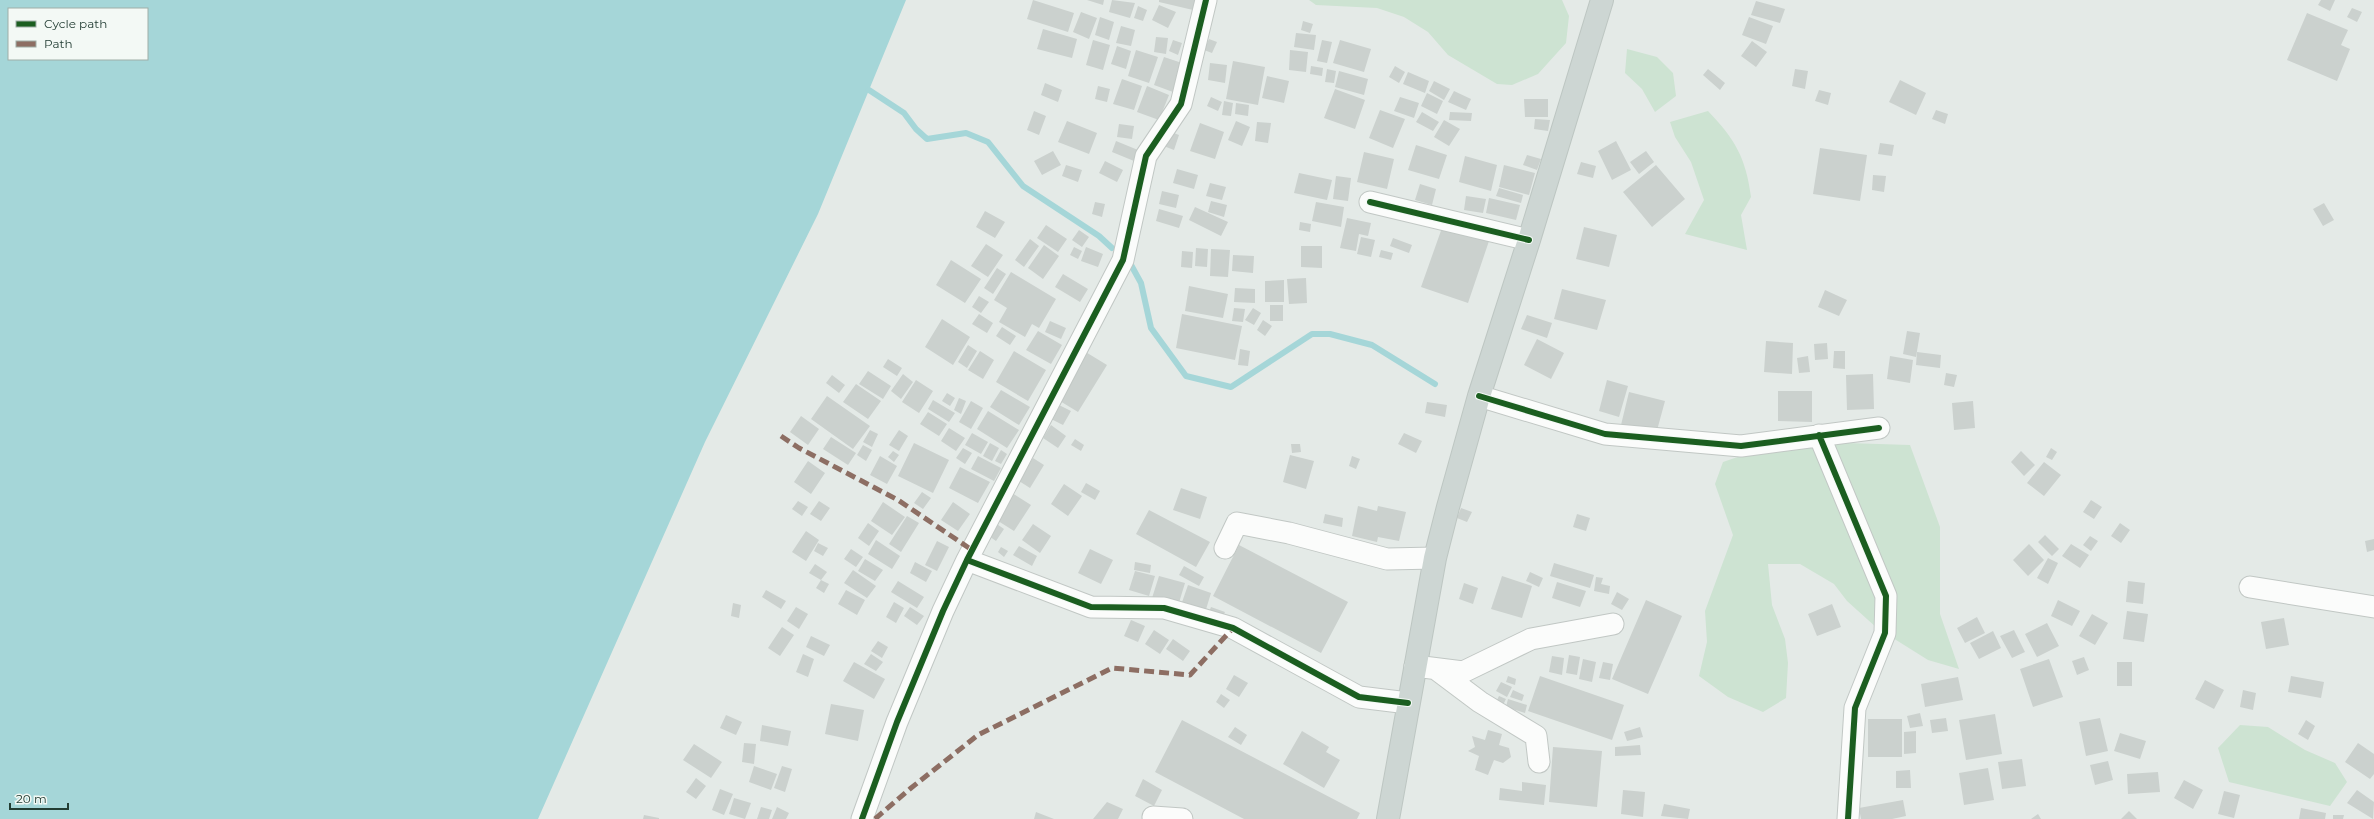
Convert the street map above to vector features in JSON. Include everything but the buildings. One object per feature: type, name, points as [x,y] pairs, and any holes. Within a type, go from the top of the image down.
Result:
[{"type":"main road","points":[[1388,819],[1408,702],[1425,667],[1435,558],[1479,396],[1529,240],[1602,0]]},
{"type":"street","points":[[862,819],[897,722],[943,611],[967,560],[1123,260],[1146,156],[1181,104],[1206,0]]},
{"type":"street","points":[[1370,202],[1529,240]]},
{"type":"street","points":[[1479,396],[1605,434],[1741,446],[1879,428]]},
{"type":"street","points":[[1819,435],[1886,596],[1885,633],[1855,708],[1848,819]]},
{"type":"street","points":[[1225,548],[1237,523],[1289,533],[1387,559],[1435,558]]},
{"type":"street","points":[[967,560],[1091,607],[1164,608],[1233,628],[1359,697],[1408,702]]},
{"type":"street","points":[[2250,587],[2374,607]]},
{"type":"street","points":[[1425,667],[1463,672],[1531,639],[1613,624]]},
{"type":"street","points":[[1425,667],[1536,736],[1539,762]]},
{"type":"street","points":[[1153,817],[1182,819]]},
{"type":"green space","points":[[1309,0],[1562,0],[1569,16],[1566,43],[1538,74],[1512,85],[1497,84],[1448,55],[1428,32],[1404,17],[1377,8],[1316,5]]},
{"type":"green space","points":[[1627,49],[1657,57],[1673,73],[1676,96],[1655,112],[1642,89],[1625,73]]},
{"type":"green space","points":[[1708,111],[1732,140],[1738,150],[1746,171],[1751,197],[1741,215],[1747,250],[1685,234],[1704,200],[1691,162],[1675,137],[1670,122]]},
{"type":"green space","points":[[1784,441],[1910,445],[1940,527],[1940,614],[1959,669],[1928,660],[1877,628],[1847,601],[1834,584],[1800,564],[1768,564],[1772,605],[1785,639],[1788,663],[1786,698],[1763,712],[1728,697],[1699,676],[1707,642],[1705,611],[1733,535],[1715,484],[1723,462]]},
{"type":"green space","points":[[2240,725],[2268,727],[2305,750],[2335,763],[2347,782],[2330,806],[2229,782],[2218,748]]},
{"type":"water","points":[[0,0],[906,0],[818,214],[705,442],[538,819],[0,819]]},
{"type":"waterway","points":[[869,90],[904,113],[916,129],[927,139],[966,133],[988,142],[1023,186],[1099,236],[1112,248]]},
{"type":"waterway","points":[[1130,263],[1141,283],[1151,328],[1186,376],[1231,387],[1312,334],[1330,334],[1372,345],[1435,384]]},
{"type":"marked path","points":[[781,436],[799,448],[898,500],[972,550]]},
{"type":"marked path","points":[[875,819],[911,788],[978,735],[1112,668],[1190,675],[1233,628]]},
{"type":"cycle path","points":[[862,819],[897,722],[943,611],[967,560],[1123,260],[1146,156],[1181,104],[1206,0]]},
{"type":"cycle path","points":[[1370,202],[1529,240]]},
{"type":"cycle path","points":[[1479,396],[1605,434],[1741,446],[1879,428]]},
{"type":"cycle path","points":[[1819,435],[1886,596],[1885,633],[1855,708],[1848,819]]},
{"type":"cycle path","points":[[967,560],[1091,607],[1164,608],[1233,628],[1359,697],[1408,703]]}]
